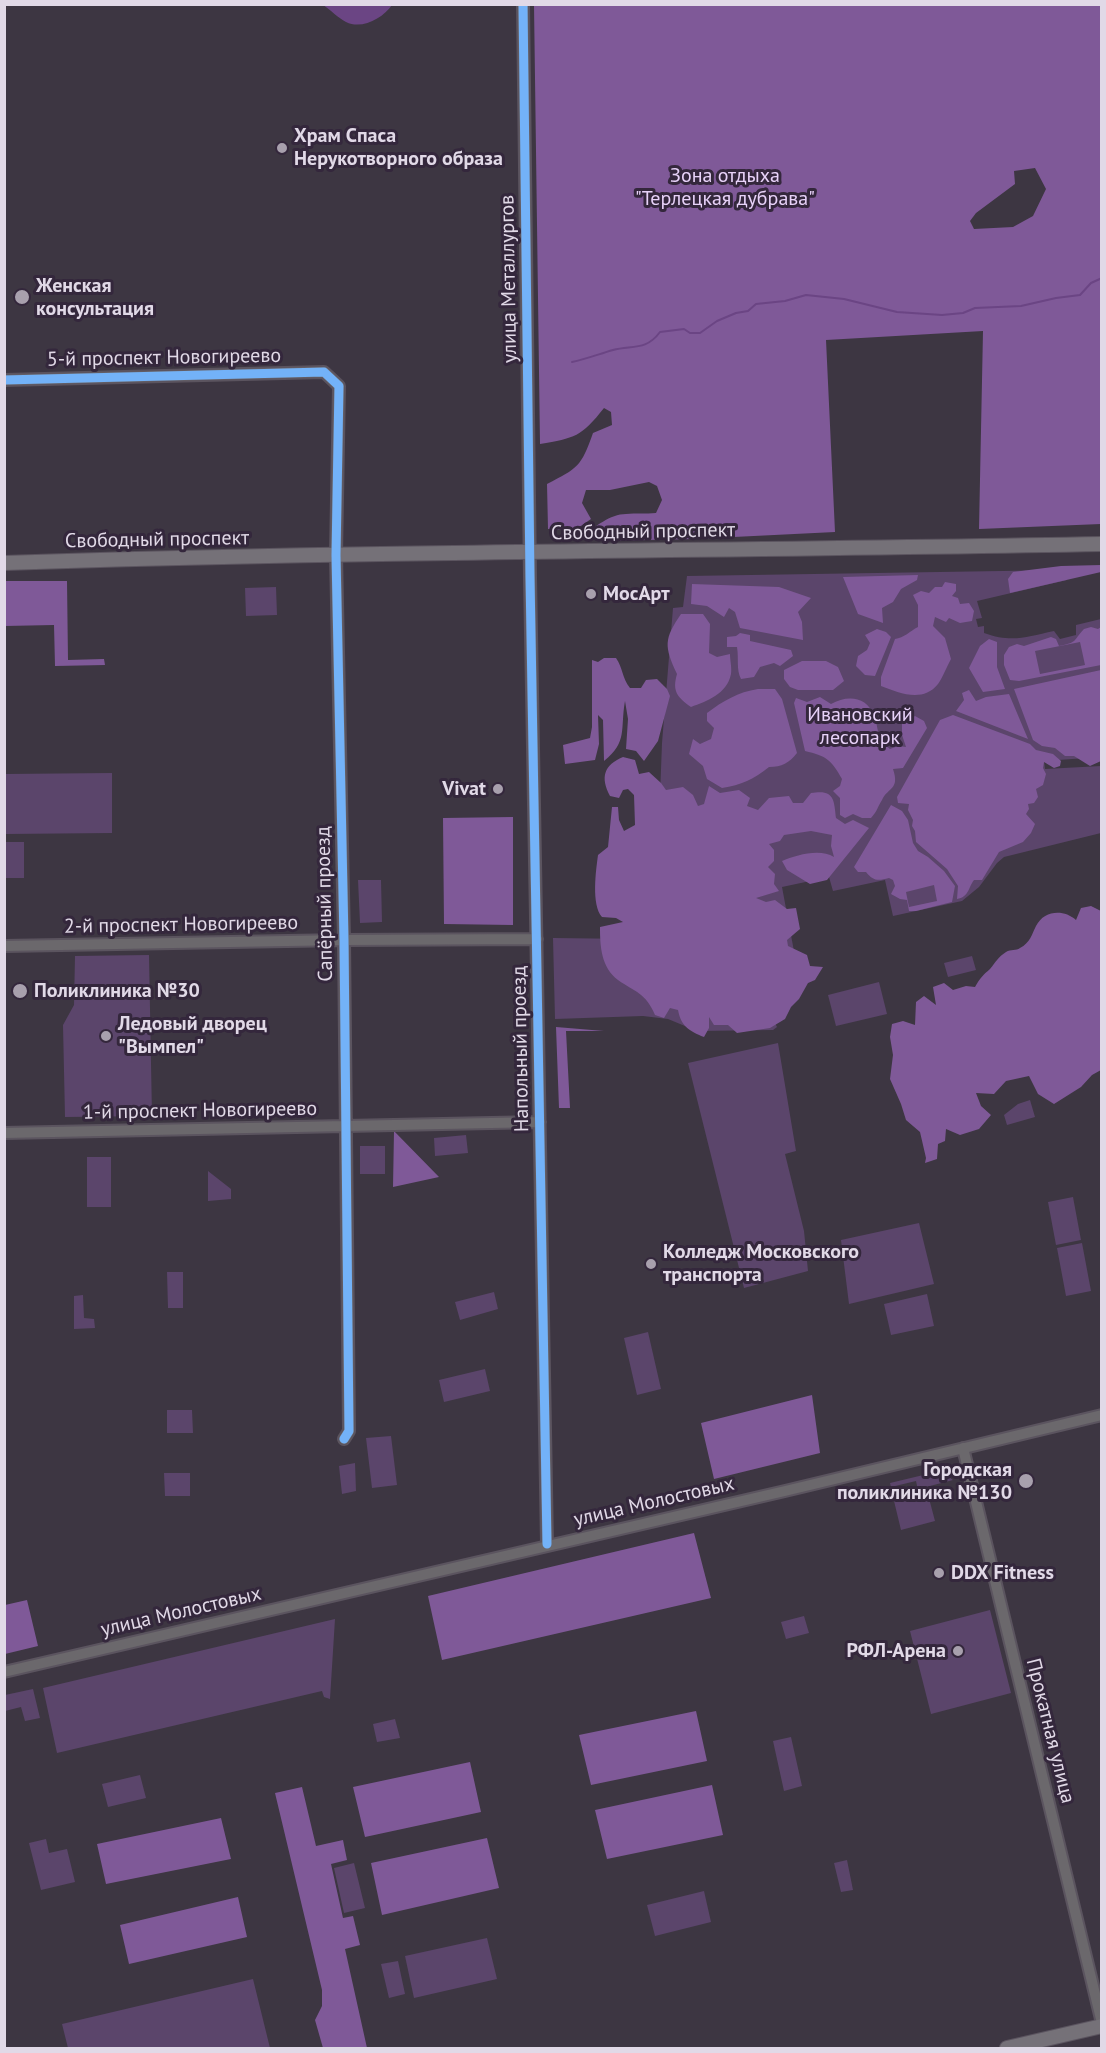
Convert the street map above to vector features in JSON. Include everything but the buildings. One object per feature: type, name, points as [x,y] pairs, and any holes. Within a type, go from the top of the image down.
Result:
[{"type":"main road","name":"Свободный проспект","points":[[4,563],[336,555],[1101,544]]},
{"type":"main road","points":[[1007,2049],[1101,2024]]},
{"type":"street","name":"улица Металлургов","points":[[523,4],[530,554]]},
{"type":"street","name":"5-й проспект Новогиреево","points":[[4,380],[324,372]]},
{"type":"street","name":"Сапёрный проезд","points":[[324,372],[339,386],[336,555],[344,940],[349,1431],[344,1439]]},
{"type":"street","name":"Напольный проезд","points":[[530,554],[547,1544]]},
{"type":"street","name":"2-й проспект Новогиреево","points":[[4,946],[537,939]]},
{"type":"street","name":"1-й проспект Новогиреево","points":[[4,1133],[540,1122]]},
{"type":"street","name":"улица Молостовых","points":[[4,1672],[1101,1415]]},
{"type":"street","name":"Прокатная улица","points":[[963,1448],[1101,2024]]},
{"type":"green space","name":"Зона отдыха \"Терлецкая дубрава\"","points":[[534,5],[1101,5],[1101,524],[979,529],[983,331],[826,340],[835,532],[600,541],[583,536],[614,516],[656,513],[662,500],[657,486],[649,482],[610,490],[586,490],[582,503],[591,519],[575,530],[548,529],[547,484],[577,465],[593,433],[612,425],[611,412],[604,408],[583,431],[570,438],[540,444]],"holes":[[[1035,168],[1046,189],[1033,216],[1013,227],[974,229],[970,221],[976,213],[1015,184],[1014,171]]]},
{"type":"green space","points":[[1101,565],[1101,572],[1010,593],[1008,579],[1013,572],[1061,566]]},
{"type":"green space","name":"Ивановский лесопарк","points":[[1065,570],[1067,580],[977,601],[982,618],[976,619],[978,627],[984,626],[984,633],[994,636],[1019,638],[1054,631],[1060,639],[1076,635],[1076,625],[1101,619],[1101,757],[1044,761],[1045,769],[1101,766],[1101,833],[1004,857],[979,887],[962,901],[893,916],[885,880],[833,891],[829,877],[782,887],[799,978],[775,1023],[777,1027],[773,1030],[697,1031],[668,1019],[643,1016],[555,1019],[553,938],[634,939],[660,796],[673,608],[683,607],[687,576]]},
{"type":"green space","points":[[918,575],[917,580],[901,589],[893,602],[882,608],[883,623],[858,614],[843,577]]},
{"type":"green space","points":[[5,581],[67,581],[68,660],[104,659],[105,665],[55,666],[54,625],[5,626]]},
{"type":"green space","points":[[945,582],[956,584],[956,591],[952,596],[958,598],[960,604],[969,603],[974,611],[972,621],[960,623],[949,618],[946,622],[935,617],[933,626],[945,638],[951,659],[940,682],[932,690],[918,695],[881,686],[881,677],[895,639],[918,627],[918,605],[913,595],[921,591],[929,593],[935,587],[942,587]]},
{"type":"green space","points":[[692,584],[779,587],[811,598],[798,612],[802,622],[803,640],[740,628],[735,612],[729,608],[724,617],[707,606],[691,604]]},
{"type":"green space","points":[[276,587],[277,615],[246,616],[245,588]]},
{"type":"green space","points":[[681,614],[703,614],[710,624],[709,653],[717,657],[730,654],[731,674],[725,687],[715,696],[691,707],[677,693],[675,685],[677,674],[668,649],[671,630]]},
{"type":"green space","points":[[1101,627],[1101,665],[1019,681],[1010,680],[1004,665],[1004,655],[1009,647],[1017,644],[1024,646],[1051,637],[1056,639],[1059,646],[1065,645],[1069,643],[1074,641],[1084,629]],"holes":[[[1080,642],[1085,665],[1040,674],[1035,651]]]},
{"type":"green space","points":[[877,629],[886,632],[891,637],[875,676],[865,675],[856,666],[858,656],[867,650],[870,643],[865,635]]},
{"type":"green space","points":[[740,633],[750,635],[750,641],[791,650],[793,656],[780,666],[774,663],[760,667],[754,677],[741,679],[737,647],[727,647],[727,637]]},
{"type":"green space","points":[[989,639],[997,642],[997,667],[1005,689],[983,692],[969,668],[980,646]]},
{"type":"green space","points":[[604,658],[616,658],[630,688],[641,688],[646,680],[657,679],[667,689],[670,696],[658,741],[644,761],[636,751],[626,749],[628,719],[625,701],[622,734],[612,754],[604,761],[603,720],[598,715],[599,744],[595,760],[565,764],[563,745],[590,738],[592,660],[598,662]]},
{"type":"green space","points":[[802,661],[826,661],[838,667],[844,681],[833,690],[798,690],[790,687],[784,679],[784,670]]},
{"type":"green space","points":[[1101,670],[1101,761],[1090,766],[1074,756],[1065,756],[1055,748],[1042,746],[1033,740],[1014,689]]},
{"type":"green space","points":[[758,689],[775,689],[782,699],[797,753],[785,764],[769,767],[747,781],[722,788],[707,779],[703,766],[689,754],[693,739],[700,744],[711,739],[714,728],[707,721],[707,713],[731,698]]},
{"type":"green space","points":[[969,690],[976,701],[986,697],[1009,694],[1028,739],[956,711],[964,700],[962,693]]},
{"type":"green space","points":[[820,697],[831,704],[843,699],[856,699],[867,704],[874,716],[880,737],[890,749],[898,746],[906,747],[902,735],[902,723],[915,716],[924,721],[927,728],[903,768],[893,769],[894,785],[884,796],[871,818],[862,818],[853,814],[845,818],[840,815],[840,798],[833,791],[840,786],[842,779],[827,759],[805,751],[794,703],[796,698],[807,702]]},
{"type":"green space","points":[[953,715],[1030,744],[1036,750],[1053,754],[1061,761],[1060,766],[1054,768],[1044,762],[1043,768],[1046,774],[1043,785],[1036,789],[1038,797],[1034,803],[1028,804],[1029,809],[1026,814],[1035,824],[1031,833],[1023,842],[999,852],[982,880],[974,880],[966,894],[957,899],[958,886],[947,869],[916,842],[912,826],[913,820],[908,810],[909,804],[898,803],[897,797],[940,720]]},
{"type":"green space","points":[[623,757],[635,760],[639,774],[649,772],[666,790],[683,787],[693,795],[698,806],[704,804],[709,786],[720,793],[739,790],[750,798],[747,806],[758,810],[769,798],[789,796],[793,803],[803,803],[811,793],[819,792],[831,797],[836,818],[845,824],[853,820],[869,828],[827,880],[810,884],[787,870],[782,861],[815,853],[834,857],[831,846],[832,835],[811,831],[784,835],[780,841],[769,844],[774,850],[774,861],[768,867],[775,874],[774,884],[779,891],[756,898],[766,902],[775,900],[787,909],[796,908],[800,929],[787,940],[788,946],[807,955],[810,966],[823,967],[815,980],[808,983],[785,1019],[770,1028],[737,1033],[728,1025],[714,1025],[709,1017],[709,1028],[704,1037],[686,1027],[678,1010],[670,1008],[664,1018],[655,1015],[644,997],[618,980],[608,969],[601,949],[600,927],[623,922],[616,918],[602,917],[596,904],[595,878],[598,855],[608,847],[612,807],[618,807],[619,820],[624,831],[635,825],[634,795],[628,789],[623,790],[619,798],[610,796],[605,783],[608,768]]},
{"type":"green space","points":[[112,773],[112,833],[5,834],[5,774]]},
{"type":"green space","points":[[891,805],[902,811],[908,820],[913,843],[918,851],[944,871],[955,886],[952,902],[909,911],[907,900],[891,894],[895,886],[893,880],[889,878],[876,880],[866,872],[858,872],[854,867]],"holes":[[[934,885],[937,901],[909,907],[906,892]]]},
{"type":"green space","points":[[513,817],[513,925],[444,924],[443,818]]},
{"type":"green space","points":[[4,842],[24,842],[24,878],[5,878]]},
{"type":"green space","points":[[358,880],[381,880],[382,922],[360,923]]},
{"type":"green space","points":[[1091,906],[1101,911],[1101,1070],[1092,1075],[1081,1087],[1054,1104],[1038,1094],[1029,1076],[1006,1081],[994,1094],[976,1093],[981,1106],[991,1115],[979,1129],[960,1135],[946,1129],[945,1141],[938,1144],[937,1159],[925,1163],[920,1132],[906,1120],[890,1079],[893,1055],[890,1037],[892,1024],[903,1021],[915,1025],[916,1002],[924,996],[936,1005],[933,987],[944,983],[953,990],[966,986],[975,987],[1001,956],[1026,944],[1036,926],[1049,914],[1066,914],[1076,920],[1081,908]]},
{"type":"green space","name":"Ледовый дворец \"Вымпел\"","points":[[149,955],[152,1116],[65,1117],[63,1025],[74,1005],[75,956]]},
{"type":"green space","points":[[972,956],[976,970],[948,977],[944,963]]},
{"type":"green space","points":[[879,982],[887,1014],[836,1026],[828,995]]},
{"type":"green space","points":[[556,1027],[604,1031],[566,1031],[570,1108],[559,1108]]},
{"type":"green space","points":[[778,1043],[796,1151],[785,1154],[804,1231],[808,1271],[744,1288],[688,1063]]},
{"type":"green space","points":[[1030,1100],[1035,1117],[1007,1125],[1004,1115],[1018,1104]]},
{"type":"green space","points":[[394,1131],[439,1177],[393,1187]]},
{"type":"green space","points":[[466,1135],[468,1153],[435,1156],[434,1138]]},
{"type":"green space","points":[[360,1146],[385,1146],[385,1174],[360,1174]]},
{"type":"green space","points":[[87,1157],[111,1157],[111,1207],[87,1207]]},
{"type":"green space","points":[[208,1171],[231,1189],[231,1199],[208,1201]]},
{"type":"green space","points":[[1073,1197],[1081,1240],[1056,1245],[1048,1202]]},
{"type":"green space","points":[[919,1223],[934,1284],[849,1304],[841,1240]]},
{"type":"green space","points":[[1082,1243],[1091,1291],[1066,1296],[1057,1248]]},
{"type":"green space","points":[[167,1272],[183,1272],[183,1308],[168,1308]]},
{"type":"green space","points":[[494,1292],[498,1309],[460,1320],[455,1302]]},
{"type":"green space","points":[[927,1294],[934,1326],[891,1335],[884,1304]]},
{"type":"green space","points":[[83,1295],[84,1318],[94,1319],[95,1328],[74,1329],[74,1296]]},
{"type":"green space","points":[[648,1332],[661,1389],[637,1395],[624,1338]]},
{"type":"green space","points":[[485,1369],[490,1391],[444,1402],[439,1380]]},
{"type":"green space","points":[[812,1395],[820,1453],[714,1479],[701,1423]]},
{"type":"green space","points":[[167,1410],[192,1410],[193,1433],[167,1433]]},
{"type":"green space","points":[[391,1436],[397,1485],[372,1488],[366,1438]]},
{"type":"green space","points":[[355,1463],[356,1491],[342,1494],[339,1466]]},
{"type":"green space","points":[[940,1471],[953,1480],[926,1487],[935,1521],[901,1530],[894,1501],[919,1495],[916,1481],[891,1487],[890,1483]]},
{"type":"green space","points":[[164,1473],[190,1473],[190,1496],[165,1496]]},
{"type":"green space","points":[[694,1533],[711,1598],[442,1660],[428,1596]]},
{"type":"green space","points":[[27,1600],[38,1646],[5,1654],[5,1605]]},
{"type":"green space","name":"РФЛ-Арена","points":[[990,1610],[1011,1693],[931,1714],[910,1631]]},
{"type":"green space","points":[[804,1616],[809,1633],[786,1639],[781,1622]]},
{"type":"green space","points":[[335,1619],[330,1699],[324,1697],[322,1691],[57,1753],[43,1688]]},
{"type":"green space","points":[[33,1689],[40,1718],[25,1721],[21,1707],[5,1711],[5,1695]]},
{"type":"green space","points":[[696,1711],[707,1761],[591,1785],[579,1735]]},
{"type":"green space","points":[[395,1719],[400,1738],[377,1742],[373,1724]]},
{"type":"green space","points":[[791,1737],[802,1786],[784,1791],[773,1741]]},
{"type":"green space","points":[[470,1762],[481,1812],[365,1837],[353,1787]]},
{"type":"green space","points":[[140,1775],[146,1798],[108,1807],[102,1784]]},
{"type":"green space","points":[[712,1785],[723,1835],[607,1859],[595,1810]]},
{"type":"green space","points":[[302,1787],[316,1846],[343,1840],[347,1860],[331,1864],[343,1918],[353,1916],[360,1945],[345,1949],[367,2048],[323,2048],[315,2020],[322,2006],[322,1990],[275,1793]]},
{"type":"green space","points":[[221,1818],[231,1859],[106,1884],[97,1844]]},
{"type":"green space","points":[[487,1838],[499,1888],[382,1915],[371,1863]]},
{"type":"green space","points":[[46,1839],[49,1853],[67,1849],[75,1882],[41,1890],[29,1843]]},
{"type":"green space","points":[[847,1860],[853,1890],[841,1892],[834,1863]]},
{"type":"green space","points":[[354,1863],[365,1908],[344,1913],[334,1868]]},
{"type":"green space","points":[[704,1891],[711,1922],[655,1936],[647,1905]]},
{"type":"green space","points":[[238,1897],[247,1937],[129,1964],[120,1925]]},
{"type":"green space","points":[[487,1938],[497,1979],[414,1998],[405,1956]]},
{"type":"green space","points":[[398,1961],[405,1994],[389,1998],[381,1964]]},
{"type":"green space","points":[[253,1979],[270,2048],[68,2048],[62,2024]]},
{"type":"shaded area","points":[[323,5],[392,5],[378,18],[359,25],[346,22]]},
{"type":"waterway","points":[[572,362],[613,350],[644,345],[660,332],[684,329],[690,333],[700,333],[717,321],[748,311],[756,304],[785,301],[806,295],[844,299],[897,312],[942,315],[963,313],[975,308],[1021,306],[1080,295],[1091,283],[1102,278]]},
{"type":"cycle path","points":[[523,4],[530,577],[547,1544]]},
{"type":"cycle path","points":[[4,380],[324,372],[339,386],[336,555],[344,940],[349,1431],[344,1439]]},
{"type":"place","name":"Храм Спаса Нерукотворного образа","points":[[282,148]]},
{"type":"place","name":"Женская консультация","points":[[22,297]]},
{"type":"place","name":"МосАрт","points":[[591,594]]},
{"type":"place","name":"Vivat","points":[[498,789]]},
{"type":"place","name":"Поликлиника №30","points":[[20,991]]},
{"type":"place","name":"Ледовый дворец \"Вымпел\"","points":[[106,1036]]},
{"type":"place","name":"Колледж Московского транспорта","points":[[651,1264]]},
{"type":"place","name":"Городская поликлиника №130","points":[[1026,1481]]},
{"type":"place","name":"DDX Fitness","points":[[939,1573]]},
{"type":"place","name":"РФЛ-Арена","points":[[958,1651]]}]
